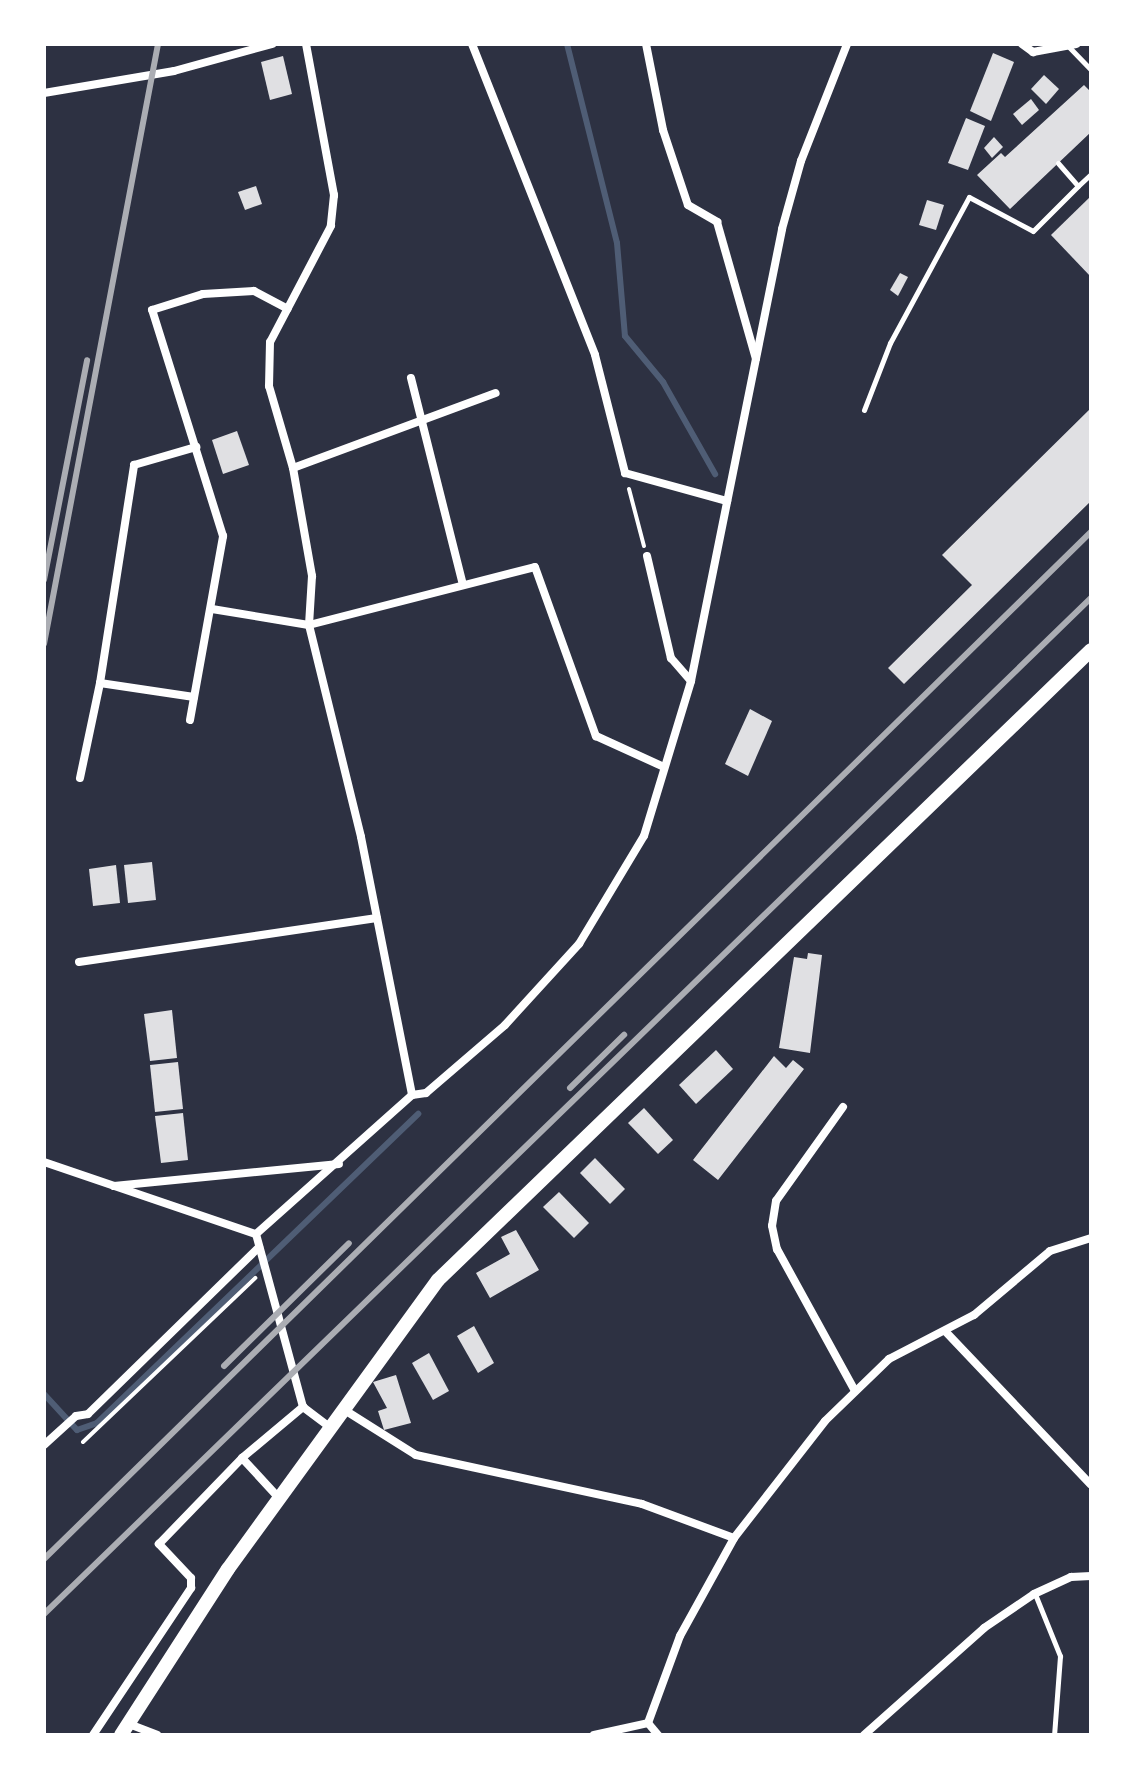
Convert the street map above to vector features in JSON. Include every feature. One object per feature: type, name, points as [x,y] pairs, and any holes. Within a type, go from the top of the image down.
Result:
[{"type":"street","points":[[44,93],[174,71],[272,44]]},
{"type":"street","points":[[306,44],[333,211],[331,226],[270,342],[269,386],[293,468],[312,576],[309,625],[377,918],[412,1095]]},
{"type":"street","points":[[472,44],[595,355],[625,473],[727,501]]},
{"type":"street","points":[[646,44],[663,130],[688,205],[717,222],[756,359]]},
{"type":"street","points":[[256,1234],[340,1164],[412,1095],[426,1093],[505,1025],[579,944],[644,836],[691,681],[756,359],[801,161],[847,44]]},
{"type":"street","points":[[1022,44],[1033,52],[1073,46]]},
{"type":"street","points":[[190,720],[223,536],[152,310],[203,294],[254,291],[288,309]]},
{"type":"street","points":[[411,378],[463,585]]},
{"type":"street","points":[[293,468],[496,393]]},
{"type":"street","points":[[80,778],[100,683],[134,465],[196,447]]},
{"type":"street","points":[[647,556],[671,658],[691,681]]},
{"type":"street","points":[[212,609],[309,625],[535,567],[596,736],[664,767]]},
{"type":"street","points":[[157,1735],[125,1730],[278,1497],[438,1280],[1091,650]]},
{"type":"street","points":[[100,683],[194,697]]},
{"type":"street","points":[[79,962],[377,918]]},
{"type":"street","points":[[843,1107],[776,1201],[772,1226],[777,1249],[854,1389]]},
{"type":"street","points":[[44,1162],[256,1234]]},
{"type":"street","points":[[114,1186],[340,1164]]},
{"type":"street","points":[[256,1234],[303,1407],[328,1426]]},
{"type":"street","points":[[648,1723],[680,1636],[734,1538],[854,1389],[889,1359],[974,1315],[1050,1251],[1091,1238]]},
{"type":"street","points":[[44,1445],[76,1416],[88,1414],[259,1247]]},
{"type":"street","points":[[945,1331],[1091,1485]]},
{"type":"street","points":[[93,1735],[191,1588],[191,1578],[159,1544],[242,1458],[303,1407]]},
{"type":"street","points":[[341,1408],[416,1455],[642,1504],[734,1538]]},
{"type":"street","points":[[242,1458],[278,1497]]},
{"type":"street","points":[[864,1735],[925,1677],[1034,1594],[1071,1577],[1091,1576]]},
{"type":"street","points":[[594,1735],[648,1723]]},
{"type":"street","points":[[648,1723],[658,1735]]},
{"type":"lane","points":[[1073,46],[1091,70]]},
{"type":"lane","points":[[1058,163],[1078,186]]},
{"type":"lane","points":[[864,410],[890,343],[969,197],[1033,231],[1091,174]]},
{"type":"lane","points":[[1034,1594],[1060,1656],[1054,1735]]},
{"type":"path","points":[[625,473],[647,556]]},
{"type":"path","points":[[83,1442],[266,1268]]},
{"type":"building","points":[[993,53],[1014,62],[991,121],[970,111]]},
{"type":"building","points":[[283,56],[292,94],[270,100],[261,62]]},
{"type":"building","points":[[1044,75],[1059,89],[1046,104],[1031,89]]},
{"type":"building","points":[[1084,85],[1091,92],[1091,132],[1010,209],[977,175],[1001,153],[1005,157]]},
{"type":"building","points":[[1031,99],[1039,110],[1022,125],[1013,114]]},
{"type":"building","points":[[966,118],[985,126],[968,170],[948,163]]},
{"type":"building","points":[[994,137],[1003,147],[992,158],[984,148]]},
{"type":"building","points":[[256,186],[262,204],[245,210],[238,192]]},
{"type":"building","points":[[1091,196],[1091,277],[1051,235]]},
{"type":"building","points":[[927,200],[944,205],[936,230],[919,225]]},
{"type":"building","points":[[900,273],[908,277],[898,296],[890,290]]},
{"type":"building","points":[[1091,408],[1091,501],[904,684],[888,668],[972,585],[942,555]]},
{"type":"building","points":[[237,431],[249,465],[223,474],[212,440]]},
{"type":"building","points":[[750,709],[772,721],[748,776],[725,764]]},
{"type":"building","points":[[152,862],[156,900],[128,903],[124,865]]},
{"type":"building","points":[[116,865],[120,903],[93,906],[89,869]]},
{"type":"building","points":[[808,953],[822,955],[810,1053],[779,1048],[794,957],[807,959]]},
{"type":"building","points":[[172,1010],[177,1058],[150,1061],[144,1014]]},
{"type":"building","points":[[716,1050],[733,1069],[696,1104],[679,1085]]},
{"type":"building","points":[[774,1056],[786,1068],[793,1060],[804,1069],[718,1180],[693,1160]]},
{"type":"building","points":[[178,1062],[183,1109],[155,1112],[150,1065]]},
{"type":"building","points":[[644,1108],[673,1140],[658,1154],[628,1123]]},
{"type":"building","points":[[183,1113],[188,1160],[161,1163],[155,1116]]},
{"type":"building","points":[[595,1158],[625,1189],[610,1204],[580,1173]]},
{"type":"building","points":[[559,1192],[589,1223],[574,1238],[543,1207]]},
{"type":"building","points":[[516,1230],[539,1270],[490,1298],[476,1273],[510,1254],[501,1237]]},
{"type":"building","points":[[474,1326],[494,1363],[478,1373],[457,1336]]},
{"type":"building","points":[[429,1353],[449,1391],[433,1400],[412,1363]]},
{"type":"building","points":[[396,1375],[411,1423],[384,1430],[378,1411],[387,1408],[373,1382]]},
{"type":"waterway","points":[[567,44],[617,243],[625,336],[663,382],[715,474]]},
{"type":"waterway","points":[[44,1394],[77,1430],[97,1423],[418,1114]]},
{"type":"railway","points":[[44,644],[158,44]]},
{"type":"railway","points":[[44,580],[87,360]]},
{"type":"railway","points":[[44,1559],[1091,532]]},
{"type":"railway","points":[[44,1614],[1091,598]]},
{"type":"railway","points":[[570,1088],[624,1035]]},
{"type":"railway","points":[[224,1366],[349,1243]]}]
